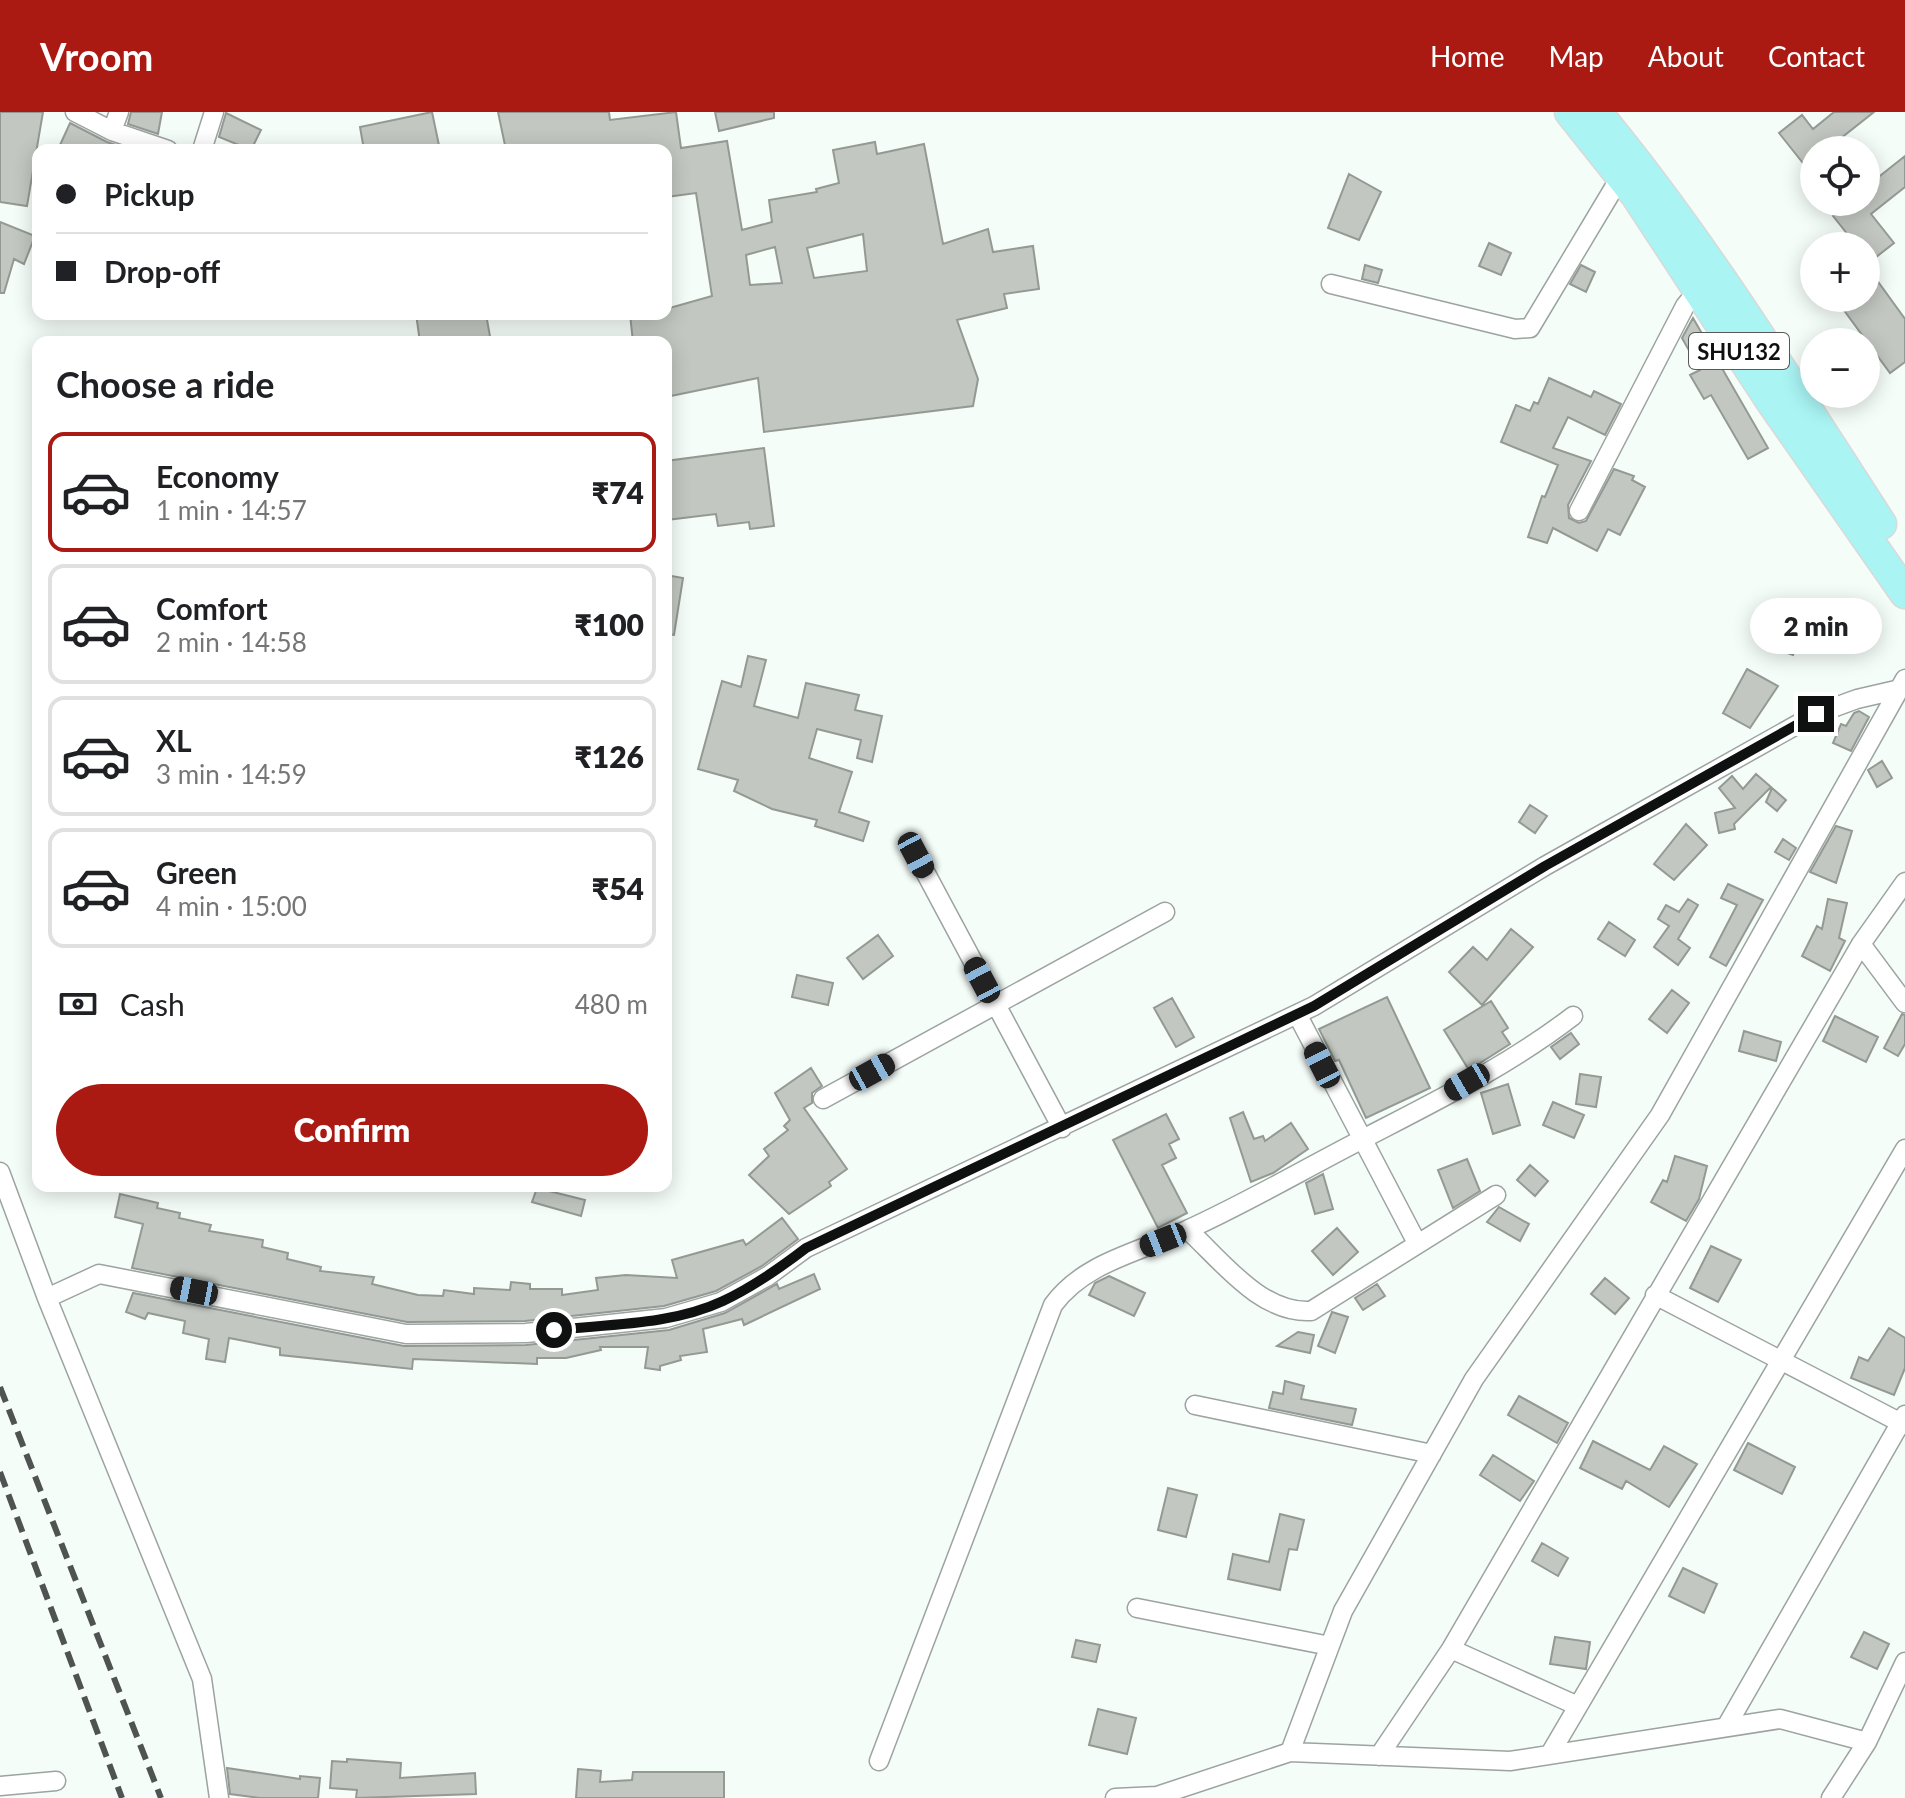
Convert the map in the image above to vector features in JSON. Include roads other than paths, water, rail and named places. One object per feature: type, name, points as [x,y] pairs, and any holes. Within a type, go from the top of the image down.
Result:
[{"type":"main road","name":"SHU132","points":[[1570,112],[1708,281],[1905,560]]},
{"type":"main road","name":"SHU132","points":[[1596,112],[1652,179],[1708,281],[1905,593]]},
{"type":"street","points":[[75,112],[112,131],[150,144]]},
{"type":"street","points":[[112,131],[119,112]]},
{"type":"street","points":[[204,144],[214,112]]},
{"type":"street","points":[[1331,284],[1515,329],[1530,328],[1621,176]]},
{"type":"street","points":[[1579,511],[1685,306],[1708,281]]},
{"type":"street","points":[[47,1298],[99,1274],[406,1334],[526,1333],[666,1318],[721,1302],[768,1276],[806,1248],[1297,1014],[1545,866],[1816,714],[1901,684]]},
{"type":"street","points":[[1290,1752],[1343,1611],[1474,1379],[1660,1115],[1901,684]]},
{"type":"street","points":[[916,855],[1062,1128]]},
{"type":"street","points":[[1379,1756],[1451,1649],[1861,944],[1905,882]]},
{"type":"street","points":[[823,1099],[1165,912]]},
{"type":"street","points":[[1861,944],[1905,1003]]},
{"type":"street","points":[[1297,1014],[1360,1140],[1417,1243]]},
{"type":"street","points":[[879,1761],[1053,1305],[1067,1286],[1086,1272],[1188,1230],[1360,1140],[1541,1041],[1573,1016]]},
{"type":"street","points":[[1550,1754],[1905,1149]]},
{"type":"street","points":[[0,1172],[47,1298],[202,1679],[219,1798]]},
{"type":"street","points":[[1188,1230],[1268,1302],[1298,1312],[1324,1306],[1417,1243],[1496,1195]]},
{"type":"street","points":[[1655,1295],[1904,1421],[1726,1727]]},
{"type":"street","points":[[1195,1405],[1432,1454]]},
{"type":"street","points":[[1137,1608],[1330,1646]]},
{"type":"street","points":[[1451,1649],[1578,1706]]},
{"type":"street","points":[[1831,1798],[1899,1688],[1905,1662]]},
{"type":"street","points":[[1115,1798],[1157,1796],[1290,1752],[1510,1761],[1780,1719],[1867,1742]]},
{"type":"street","points":[[0,1786],[56,1781]]},
{"type":"railway","points":[[0,1387],[161,1798]]},
{"type":"railway","points":[[0,1472],[122,1798]]}]
